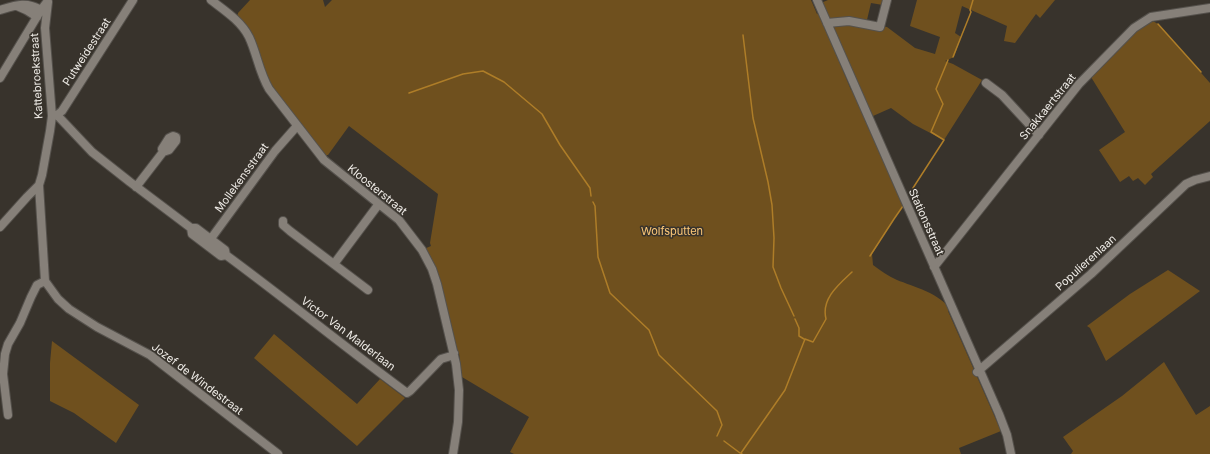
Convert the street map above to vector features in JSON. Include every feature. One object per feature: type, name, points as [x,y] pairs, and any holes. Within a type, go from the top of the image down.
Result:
[{"type":"street","name":"Putweidestraat","points":[[54,115],[62,111],[133,0]]},
{"type":"street","name":"Kloosterstraat","points":[[211,0],[234,19],[248,35],[263,78],[269,89],[324,160],[378,205],[399,220],[422,250],[432,269],[437,284],[454,353],[459,390],[458,422],[454,454]]},
{"type":"street","name":"Stationsstraat","points":[[817,0],[978,371],[999,414],[1007,435],[1011,454]]},
{"type":"street","points":[[827,23],[848,21],[880,27],[888,0]]},
{"type":"street","name":"Kattebroekstraat","points":[[38,185],[54,115],[45,28],[48,1]]},
{"type":"street","points":[[0,78],[48,1]]},
{"type":"street","points":[[0,10],[15,6],[39,14]]},
{"type":"street","name":"Snakkaertstraat","points":[[934,267],[1079,84],[1134,28],[1151,17],[1210,8]]},
{"type":"street","points":[[986,83],[1002,95],[1039,135]]},
{"type":"street","name":"Victor Van Malderlaan","points":[[54,115],[92,152],[136,187],[192,228],[196,228],[209,242],[225,250],[226,255],[407,393],[441,359],[451,356],[454,353]]},
{"type":"street","name":"Mollekensstraat","points":[[209,242],[275,151],[297,126]]},
{"type":"street","points":[[136,187],[163,152]]},
{"type":"street","name":"Populierenlaan","points":[[978,371],[1091,274],[1186,184],[1210,176]]},
{"type":"street","points":[[0,227],[38,185]]},
{"type":"street","points":[[8,415],[3,374],[5,354],[8,344],[20,323],[31,297],[38,285],[45,280],[38,185]]},
{"type":"street","points":[[334,264],[378,205]]},
{"type":"street","points":[[283,221],[283,225],[290,231],[368,290]]},
{"type":"street","name":"Jozef de Windestraat","points":[[45,280],[58,299],[69,309],[97,327],[150,356],[278,454]]},
{"type":"green space","name":"Wolfsputten","points":[[250,0],[323,0],[325,7],[332,0],[811,0],[817,14],[819,13],[851,90],[903,205],[872,254],[873,265],[894,278],[934,295],[946,304],[950,310],[948,311],[1001,431],[959,448],[961,454],[514,454],[510,452],[529,417],[462,377],[459,353],[457,352],[424,249],[431,246],[430,243],[438,194],[349,126],[324,160],[269,89],[254,50],[234,19]]},
{"type":"green space","points":[[828,0],[885,0],[883,5],[871,3],[866,24],[887,27],[915,48],[935,54],[940,37],[910,26],[917,0],[1055,0],[1040,18],[1036,14],[1015,43],[1004,41],[1007,26],[962,6],[955,33],[961,37],[954,57],[945,61],[982,80],[944,140],[913,124],[891,108],[873,116],[821,3]]},
{"type":"green space","points":[[1151,20],[1158,24],[1210,83],[1210,121],[1151,174],[1153,177],[1145,185],[1138,178],[1133,181],[1129,176],[1120,182],[1099,150],[1125,132],[1091,77],[1136,31]]},
{"type":"green space","points":[[1168,270],[1200,291],[1106,361],[1090,328],[1087,326],[1130,294]]},
{"type":"green space","points":[[274,334],[357,404],[380,379],[405,398],[357,446],[254,358]]},
{"type":"green space","points":[[52,341],[139,405],[116,443],[74,413],[50,401],[50,363]]},
{"type":"green space","points":[[1164,362],[1196,415],[1210,406],[1210,454],[1071,454],[1073,451],[1063,437],[1122,396]]},
{"type":"waterway","points":[[953,57],[971,12],[970,10],[973,0]]},
{"type":"waterway","points":[[1158,24],[1201,72]]},
{"type":"waterway","points":[[743,35],[753,118],[772,205],[774,238],[773,267],[794,316]]},
{"type":"waterway","points":[[913,188],[944,140],[931,132],[943,104],[936,89],[948,60]]},
{"type":"waterway","points":[[409,93],[463,74],[483,71],[504,82],[542,114],[560,145],[590,188],[591,196]]},
{"type":"waterway","points":[[593,202],[595,206],[598,257],[610,293],[649,330],[659,355],[717,411],[722,425],[717,436]]},
{"type":"waterway","points":[[870,256],[903,206]]},
{"type":"waterway","points":[[742,454],[741,453],[785,390],[805,339],[813,342],[826,319],[825,312],[828,299],[836,287],[852,272]]},
{"type":"waterway","points":[[795,319],[799,328],[799,336],[804,339]]},
{"type":"waterway","points":[[724,441],[740,453]]}]
